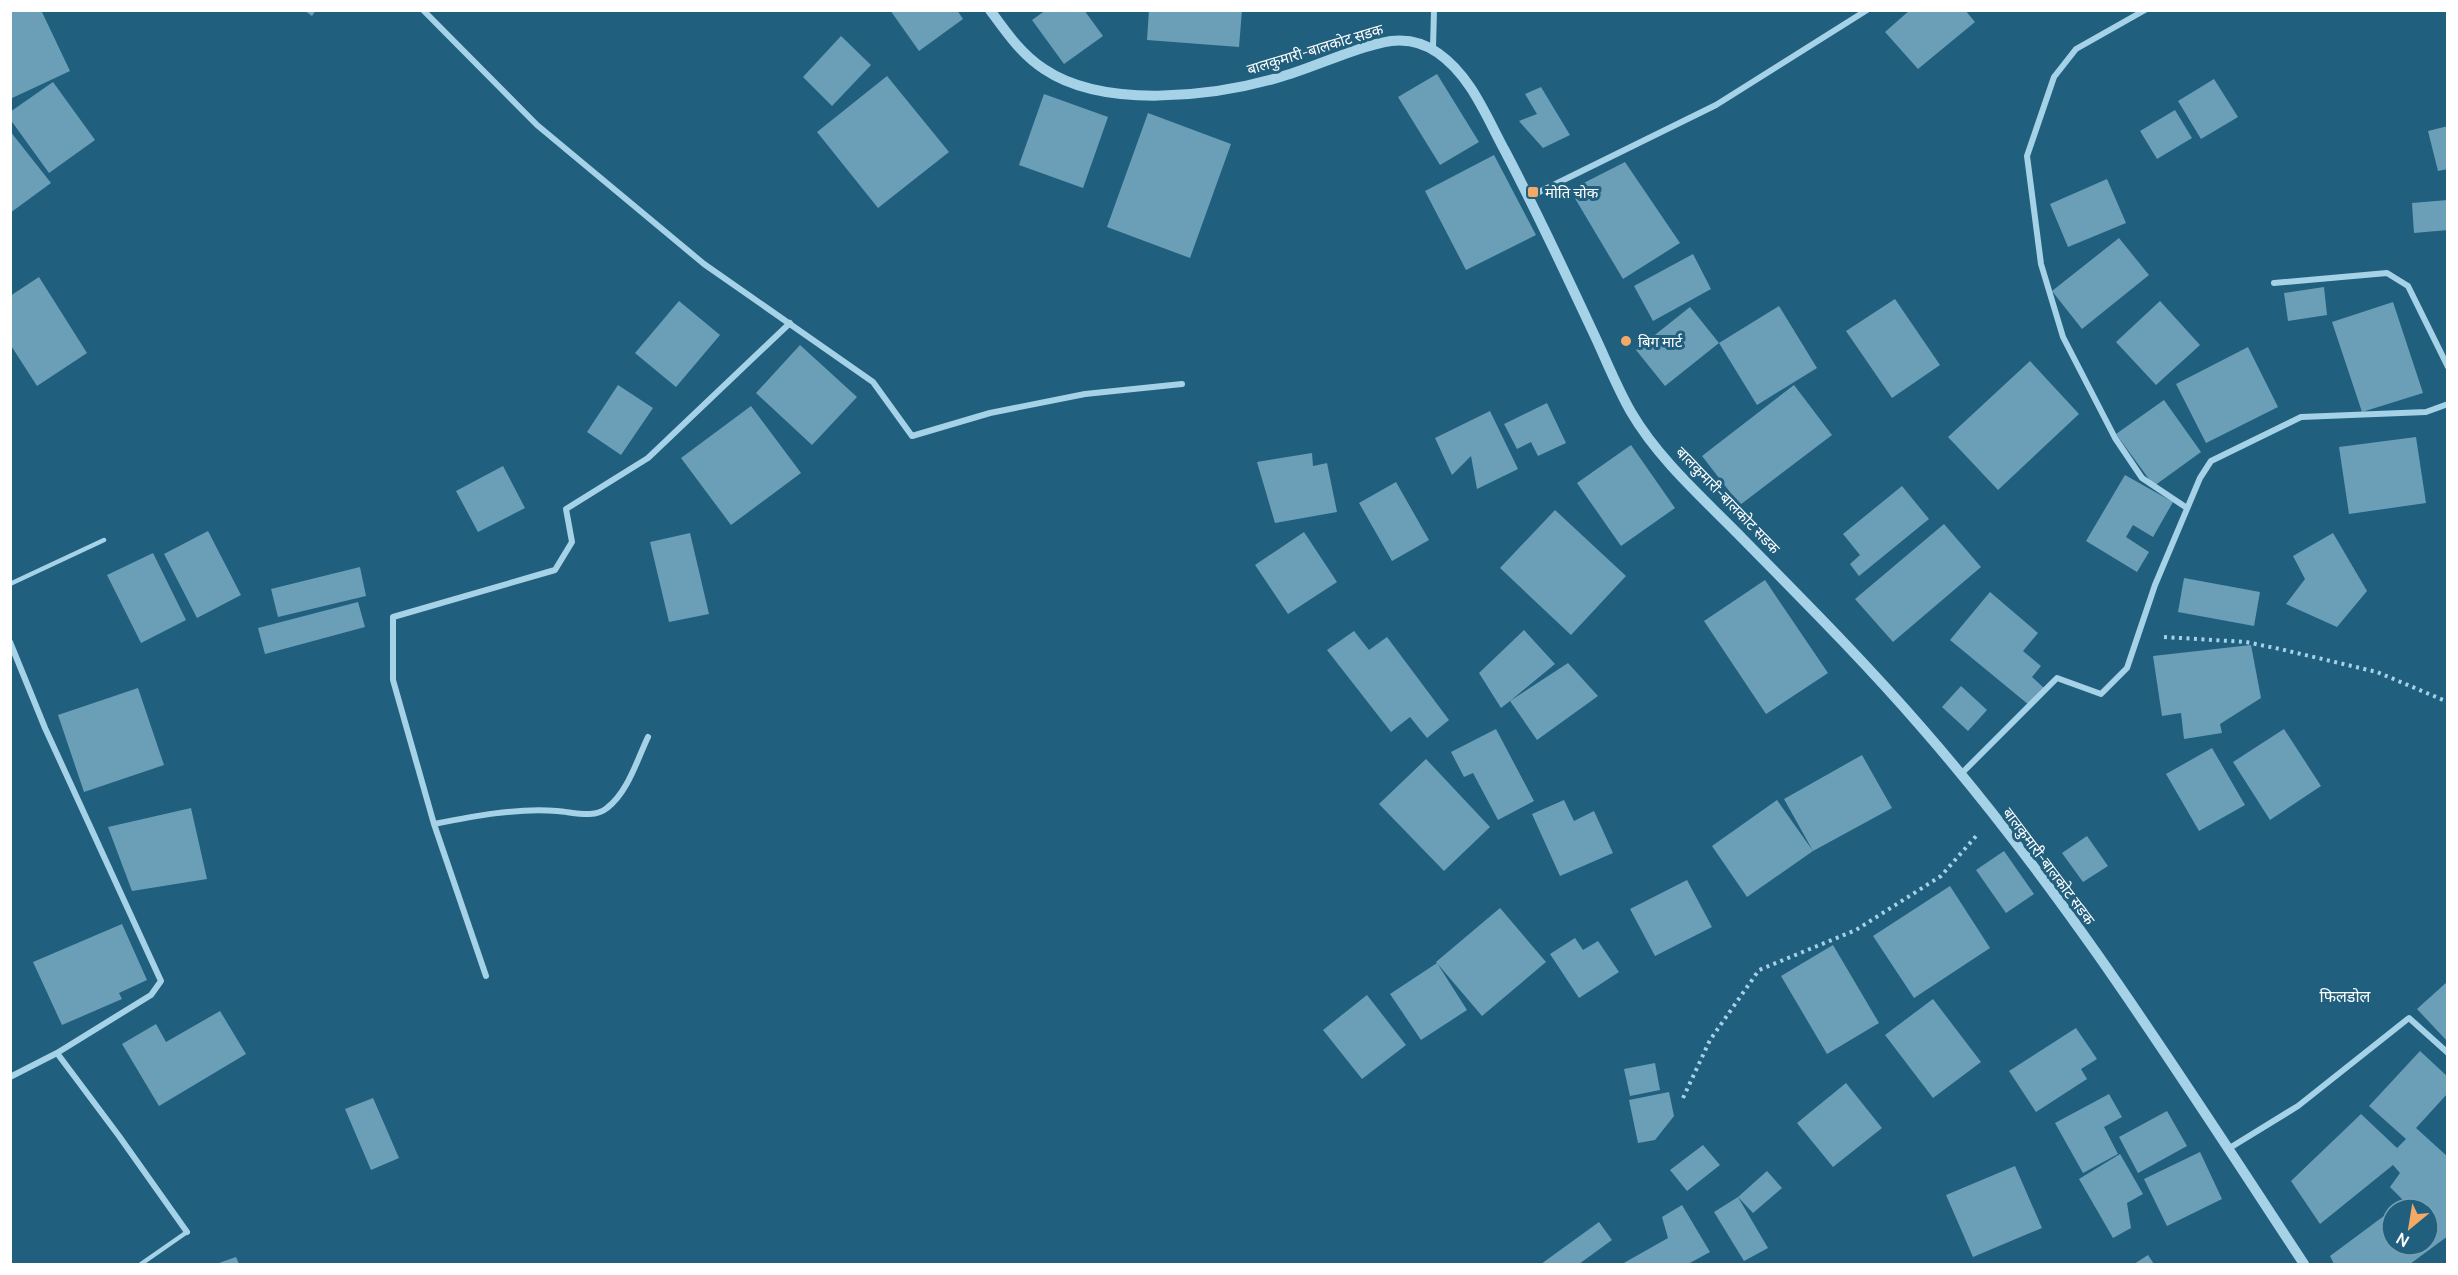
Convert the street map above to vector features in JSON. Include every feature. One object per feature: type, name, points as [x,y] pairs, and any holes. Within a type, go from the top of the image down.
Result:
[{"type":"street","points":[[423,10],[537,125],[704,264],[873,382],[912,436],[990,413],[1085,394],[1182,384]]},
{"type":"street","name":"बालकुमारी-बालकोट सडक","points":[[990,10],[1022,53],[1046,71],[1079,87],[1131,93],[1187,94],[1232,89],[1279,78],[1390,42],[1413,41],[1433,48],[1455,66],[1471,87],[1529,197],[1632,413],[1674,468],[1919,724],[1961,774],[2054,892],[2304,1264]]},
{"type":"street","points":[[1433,48],[1434,10]]},
{"type":"street","points":[[1529,197],[1716,105],[1867,10]]},
{"type":"street","points":[[2145,10],[2076,49],[2054,77],[2027,156],[2041,264],[2063,337],[2115,438],[2142,478],[2187,508]]},
{"type":"street","points":[[2274,283],[2387,273],[2408,286],[2448,367]]},
{"type":"street","points":[[486,976],[434,824],[393,680],[393,617],[555,570],[572,543],[566,509],[648,458],[790,323]]},
{"type":"street","points":[[1961,774],[2057,678],[2101,694],[2127,668],[2187,508],[2211,461],[2301,417],[2426,412],[2448,404]]},
{"type":"street","points":[[10,642],[45,728],[161,981],[151,995],[57,1053],[10,1077]]},
{"type":"street","points":[[434,824],[490,812],[555,810],[590,814],[605,810],[620,796],[648,737]]},
{"type":"street","points":[[2228,1149],[2298,1107],[2409,1018],[2448,1053]]},
{"type":"street","points":[[57,1053],[187,1232]]},
{"type":"lane","points":[[10,584],[104,540]]},
{"type":"lane","points":[[141,1264],[187,1232]]},
{"type":"path","points":[[2138,634],[2246,642],[2280,649],[2377,672],[2448,702]]},
{"type":"path","points":[[1683,1098],[1710,1040],[1759,970],[1856,930],[1941,876],[1994,816]]},
{"type":"building","points":[[10,10],[41,10],[70,71],[10,99]]},
{"type":"building","points":[[304,10],[316,10],[312,16]]},
{"type":"building","points":[[890,10],[957,10],[963,19],[919,51]]},
{"type":"building","points":[[1046,10],[1084,10],[1103,36],[1064,64],[1032,20]]},
{"type":"building","points":[[1149,10],[1242,10],[1239,47],[1147,40]]},
{"type":"building","points":[[1910,10],[1965,10],[1975,22],[1918,69],[1885,32]]},
{"type":"building","points":[[841,36],[871,65],[832,106],[803,77]]},
{"type":"building","points":[[1437,74],[1479,142],[1440,165],[1398,97]]},
{"type":"building","points":[[887,76],[949,152],[878,208],[817,132]]},
{"type":"building","points":[[2214,79],[2238,117],[2201,139],[2178,101]]},
{"type":"building","points":[[53,82],[95,140],[49,173],[10,119],[10,112]]},
{"type":"building","points":[[1541,87],[1570,135],[1543,148],[1519,121],[1537,114],[1525,94]]},
{"type":"building","points":[[1044,94],[1108,117],[1083,188],[1019,165]]},
{"type":"building","points":[[2175,110],[2192,138],[2157,159],[2140,131]]},
{"type":"building","points":[[1148,113],[1231,144],[1190,258],[1107,227]]},
{"type":"building","points":[[2448,126],[2448,169],[2438,171],[2428,131]]},
{"type":"building","points":[[10,131],[51,183],[10,213]]},
{"type":"building","points":[[1494,155],[1536,235],[1466,270],[1425,191]]},
{"type":"building","points":[[1625,162],[1680,243],[1623,279],[1570,190]]},
{"type":"building","points":[[2107,179],[2126,223],[2068,247],[2050,204]]},
{"type":"building","points":[[2448,200],[2448,230],[2414,233],[2412,203]]},
{"type":"building","points":[[2119,238],[2149,275],[2082,329],[2052,291]]},
{"type":"building","points":[[1693,254],[1711,289],[1653,321],[1634,286]]},
{"type":"building","points":[[39,277],[87,353],[37,386],[10,344],[10,296]]},
{"type":"building","points":[[2324,287],[2327,315],[2288,321],[2284,293]]},
{"type":"building","points":[[1895,299],[1940,365],[1892,398],[1846,331]]},
{"type":"building","points":[[679,301],[720,335],[676,387],[635,353]]},
{"type":"building","points":[[2160,301],[2200,345],[2156,385],[2116,342]]},
{"type":"building","points":[[2393,302],[2423,393],[2362,412],[2332,322]]},
{"type":"building","points":[[1779,306],[1817,368],[1757,405],[1719,343]]},
{"type":"building","points":[[1690,307],[1719,343],[1665,386],[1636,350]]},
{"type":"building","points":[[800,345],[857,397],[812,445],[756,393]]},
{"type":"building","points":[[2248,347],[2278,407],[2206,443],[2176,384]]},
{"type":"building","points":[[2030,361],[2079,414],[1998,490],[1948,437]]},
{"type":"building","points":[[618,385],[653,408],[621,455],[587,432]]},
{"type":"building","points":[[1794,385],[1832,435],[1740,505],[1702,456]]},
{"type":"building","points":[[2164,400],[2201,452],[2154,486],[2116,434]]},
{"type":"building","points":[[1547,403],[1566,443],[1538,456],[1531,442],[1517,449],[1504,424]]},
{"type":"building","points":[[751,406],[801,473],[731,525],[681,458]]},
{"type":"building","points":[[1490,411],[1518,469],[1477,489],[1471,456],[1452,475],[1435,438]]},
{"type":"building","points":[[2416,437],[2426,503],[2349,514],[2339,447]]},
{"type":"building","points":[[1631,445],[1675,508],[1621,546],[1577,483]]},
{"type":"building","points":[[1312,453],[1313,466],[1327,463],[1337,512],[1275,523],[1257,462]]},
{"type":"building","points":[[503,466],[525,508],[478,532],[456,491]]},
{"type":"building","points":[[2125,475],[2173,502],[2153,537],[2133,525],[2126,537],[2149,552],[2137,572],[2086,541]]},
{"type":"building","points":[[1396,482],[1429,540],[1392,561],[1359,503]]},
{"type":"building","points":[[1902,486],[1929,519],[1859,576],[1850,564],[1860,555],[1843,534]]},
{"type":"building","points":[[1555,510],[1626,576],[1571,635],[1500,568]]},
{"type":"building","points":[[1944,524],[1981,567],[1893,642],[1855,599]]},
{"type":"building","points":[[208,531],[241,595],[197,618],[164,554]]},
{"type":"building","points":[[1304,532],[1337,582],[1288,614],[1255,565]]},
{"type":"building","points":[[690,533],[709,614],[669,622],[650,542]]},
{"type":"building","points":[[2333,533],[2367,591],[2337,627],[2286,604],[2305,579],[2293,556]]},
{"type":"building","points":[[153,553],[186,620],[141,643],[107,575]]},
{"type":"building","points":[[360,567],[366,596],[278,617],[271,589]]},
{"type":"building","points":[[2184,578],[2260,592],[2254,626],[2178,612]]},
{"type":"building","points":[[1765,580],[1828,673],[1766,714],[1704,621]]},
{"type":"building","points":[[1990,592],[2038,633],[2023,651],[2041,666],[2032,677],[2044,688],[2029,705],[1950,640]]},
{"type":"building","points":[[358,602],[365,627],[265,654],[258,628]]},
{"type":"building","points":[[1524,630],[1555,664],[1501,708],[1479,673]]},
{"type":"building","points":[[1354,631],[1369,650],[1387,637],[1449,720],[1427,738],[1410,717],[1391,732],[1327,650]]},
{"type":"building","points":[[2251,645],[2261,698],[2220,724],[2222,733],[2184,739],[2181,713],[2162,716],[2153,656]]},
{"type":"building","points":[[1568,663],[1598,696],[1537,740],[1510,701]]},
{"type":"building","points":[[1961,686],[1987,710],[1968,731],[1942,707]]},
{"type":"building","points":[[138,688],[164,765],[84,792],[58,715]]},
{"type":"building","points":[[1496,729],[1534,801],[1498,820],[1473,773],[1464,777],[1451,752]]},
{"type":"building","points":[[2284,729],[2321,786],[2270,820],[2233,762]]},
{"type":"building","points":[[2212,748],[2245,805],[2199,831],[2166,774]]},
{"type":"building","points":[[1862,755],[1892,808],[1813,851],[1784,799]]},
{"type":"building","points":[[1426,759],[1490,827],[1444,871],[1379,804]]},
{"type":"building","points":[[1564,800],[1574,821],[1594,811],[1613,853],[1560,876],[1532,814]]},
{"type":"building","points":[[1777,800],[1813,851],[1747,897],[1712,846]]},
{"type":"building","points":[[191,808],[207,879],[132,891],[108,827]]},
{"type":"building","points":[[2087,836],[2108,866],[2083,882],[2062,853]]},
{"type":"building","points":[[2004,851],[2034,894],[2006,913],[1976,870]]},
{"type":"building","points":[[1687,880],[1712,927],[1655,956],[1630,909]]},
{"type":"building","points":[[1950,886],[1990,948],[1914,998],[1873,936]]},
{"type":"building","points":[[1500,908],[1546,962],[1482,1016],[1436,962]]},
{"type":"building","points":[[122,924],[147,980],[119,993],[122,999],[62,1025],[33,962]]},
{"type":"building","points":[[1575,938],[1583,950],[1598,941],[1619,972],[1579,998],[1550,954]]},
{"type":"building","points":[[1833,945],[1879,1023],[1827,1054],[1781,976]]},
{"type":"building","points":[[1437,963],[1467,1010],[1421,1040],[1390,994]]},
{"type":"building","points":[[2448,981],[2448,1042],[2417,1009]]},
{"type":"building","points":[[1367,995],[1406,1045],[1362,1079],[1323,1030]]},
{"type":"building","points":[[1933,999],[1981,1062],[1933,1098],[1885,1035]]},
{"type":"building","points":[[220,1011],[246,1054],[159,1106],[122,1044],[156,1024],[166,1042]]},
{"type":"building","points":[[2076,1028],[2097,1059],[2081,1069],[2087,1079],[2036,1112],[2009,1071]]},
{"type":"building","points":[[2420,1051],[2448,1077],[2448,1093],[2416,1128],[2448,1157],[2448,1236],[2440,1242],[2440,1197],[2400,1197],[2390,1187],[2400,1173],[2393,1165],[2320,1224],[2291,1181],[2361,1114],[2397,1148],[2406,1139],[2369,1106]]},
{"type":"building","points":[[1655,1063],[1660,1090],[1630,1096],[1624,1069]]},
{"type":"building","points":[[1846,1083],[1882,1128],[1833,1167],[1797,1123]]},
{"type":"building","points":[[1669,1092],[1674,1116],[1655,1140],[1638,1143],[1629,1100]]},
{"type":"building","points":[[2109,1094],[2122,1117],[2104,1127],[2118,1154],[2083,1173],[2055,1123]]},
{"type":"building","points":[[373,1098],[399,1158],[371,1170],[345,1109]]},
{"type":"building","points":[[2167,1111],[2187,1146],[2138,1173],[2119,1137]]},
{"type":"building","points":[[1703,1145],[1720,1165],[1687,1191],[1670,1170]]},
{"type":"building","points":[[2200,1152],[2222,1199],[2167,1226],[2144,1179]]},
{"type":"building","points":[[2120,1154],[2143,1194],[2127,1203],[2131,1228],[2113,1238],[2079,1179]]},
{"type":"building","points":[[2015,1166],[2042,1228],[1973,1257],[1946,1195]]},
{"type":"building","points":[[1767,1171],[1782,1188],[1753,1213],[1738,1197]]},
{"type":"building","points":[[1738,1197],[1768,1248],[1744,1261],[1714,1212]]},
{"type":"building","points":[[1682,1205],[1710,1252],[1688,1264],[1622,1264],[1668,1238],[1662,1217]]},
{"type":"building","points":[[2380,1219],[2380,1257],[2420,1257],[2410,1264],[2334,1264],[2330,1256]]},
{"type":"building","points":[[1599,1222],[1612,1240],[1579,1264],[1541,1264]]},
{"type":"building","points":[[2148,1255],[2154,1264],[2134,1264]]},
{"type":"building","points":[[236,1257],[239,1264],[216,1264]]},
{"type":"place","name":"मोति चोक","points":[[1533,192]]},
{"type":"place","name":"बिग मार्ट","points":[[1626,341]]},
{"type":"district","name":"फिलडोल","points":[[2345,996]]}]
